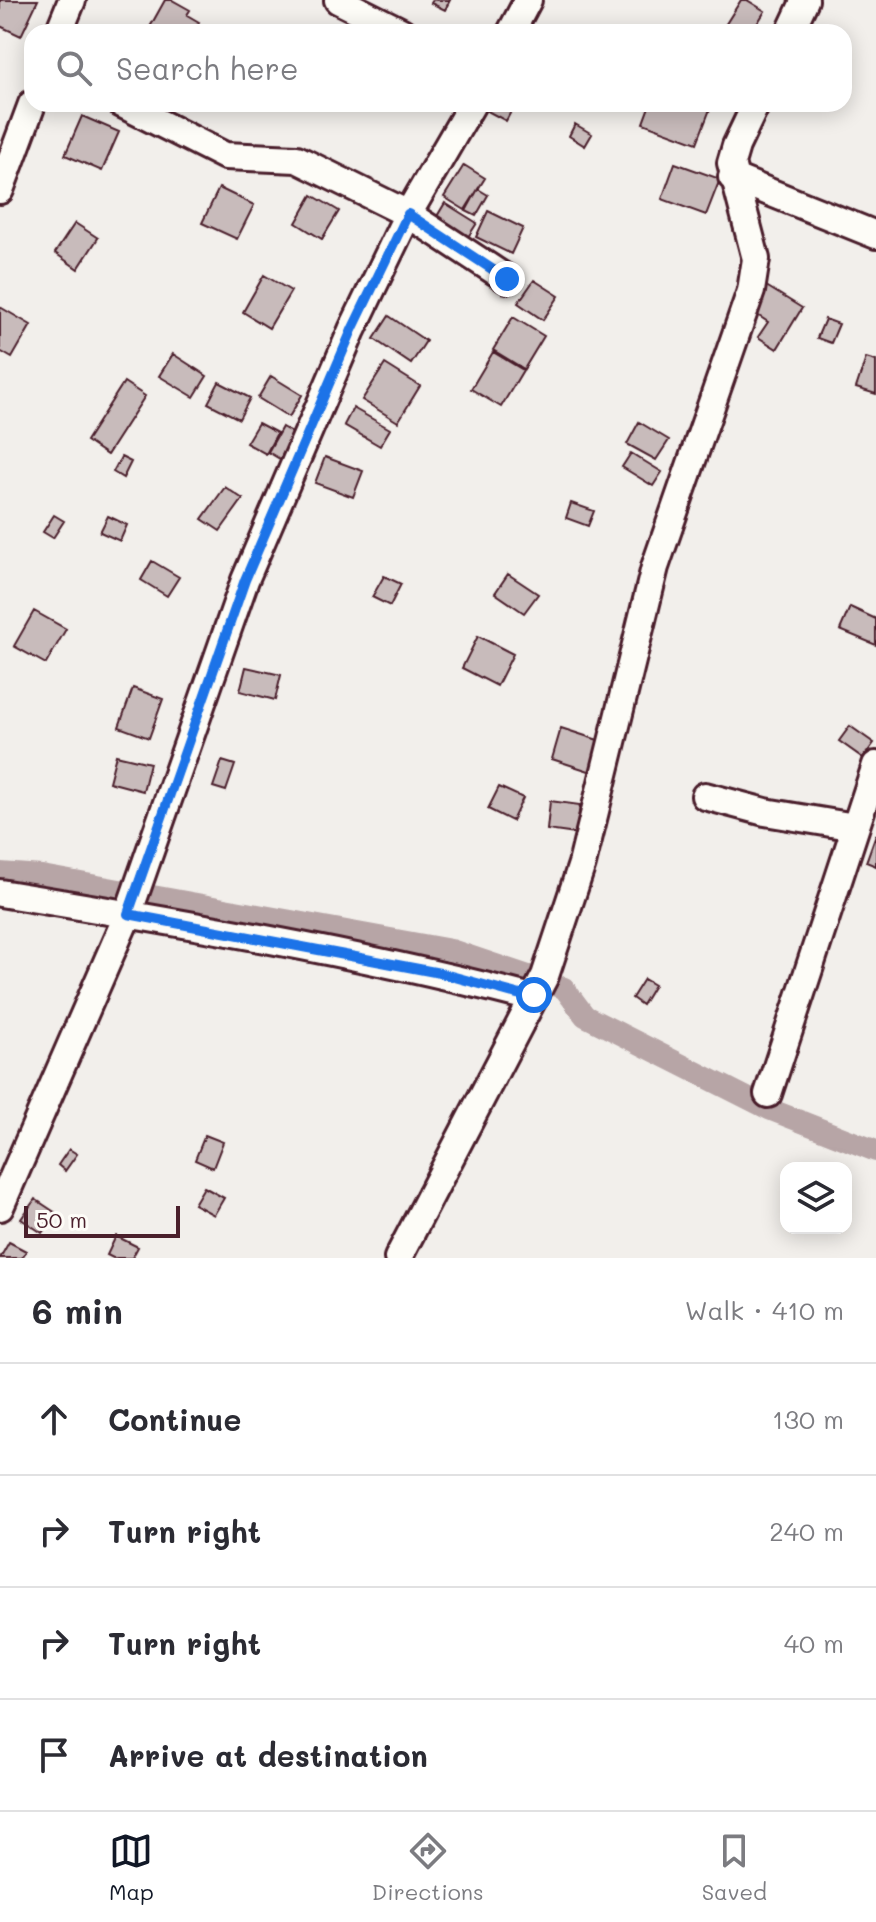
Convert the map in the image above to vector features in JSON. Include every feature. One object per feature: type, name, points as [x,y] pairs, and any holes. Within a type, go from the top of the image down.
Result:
[{"type":"street","points":[[62,24],[72,0]]},
{"type":"street","points":[[338,0],[386,24]]},
{"type":"street","points":[[515,24],[528,0]]},
{"type":"street","points":[[794,24],[805,0]]},
{"type":"street","points":[[0,190],[29,112]]},
{"type":"street","points":[[138,112],[225,156],[297,159],[408,214],[507,279]]},
{"type":"street","points":[[0,1207],[130,909],[245,580],[352,330],[408,214],[467,112]]},
{"type":"street","points":[[398,1258],[525,998],[545,976],[582,864],[655,567],[751,291],[756,259],[732,177],[731,163],[752,112]]},
{"type":"street","points":[[732,177],[876,235]]},
{"type":"street","points":[[770,1088],[875,773]]},
{"type":"street","points":[[705,796],[765,812],[855,827]]},
{"type":"street","points":[[0,893],[130,909],[440,973],[525,998]]},
{"type":"building","points":[[0,0],[38,0],[24,24],[21,36],[0,26]]},
{"type":"building","points":[[165,0],[172,0],[190,10],[187,15],[199,22],[198,24],[152,24]]},
{"type":"building","points":[[433,0],[450,0],[445,10],[431,3]]},
{"type":"building","points":[[741,0],[747,0],[765,11],[757,24],[726,24]]},
{"type":"building","points":[[489,112],[511,112],[506,121]]},
{"type":"building","points":[[647,112],[709,112],[697,143],[643,123]]},
{"type":"building","points":[[82,116],[119,132],[102,171],[65,155]]},
{"type":"building","points":[[575,124],[592,134],[585,146],[569,136]]},
{"type":"building","points":[[675,163],[720,179],[706,215],[662,199]]},
{"type":"building","points":[[464,165],[485,178],[465,210],[444,197]]},
{"type":"building","points":[[219,188],[254,205],[237,239],[202,223]]},
{"type":"building","points":[[478,189],[488,195],[476,216],[466,211]]},
{"type":"building","points":[[312,195],[339,211],[322,239],[296,223]]},
{"type":"building","points":[[445,203],[477,223],[468,237],[436,218]]},
{"type":"building","points":[[488,211],[523,228],[511,254],[476,237]]},
{"type":"building","points":[[75,223],[98,238],[78,269],[55,253]]},
{"type":"building","points":[[264,275],[291,291],[269,328],[243,312]]},
{"type":"building","points":[[534,280],[559,296],[543,320],[518,303]]},
{"type":"building","points":[[763,284],[802,308],[777,349],[758,337],[768,322],[748,309]]},
{"type":"building","points":[[0,307],[31,325],[12,358],[0,351]]},
{"type":"building","points":[[389,316],[426,341],[411,364],[374,339]]},
{"type":"building","points":[[513,317],[544,336],[524,369],[493,350]]},
{"type":"building","points":[[825,319],[839,324],[831,343],[817,338]]},
{"type":"building","points":[[493,352],[523,370],[501,407],[471,389]]},
{"type":"building","points":[[173,354],[207,376],[194,397],[159,376]]},
{"type":"building","points":[[866,358],[876,361],[876,394],[856,388]]},
{"type":"building","points":[[385,364],[420,386],[398,422],[362,400]]},
{"type":"building","points":[[271,376],[302,395],[289,417],[258,398]]},
{"type":"building","points":[[124,382],[145,396],[107,455],[86,441]]},
{"type":"building","points":[[219,382],[250,398],[239,419],[208,403]]},
{"type":"building","points":[[353,408],[390,429],[380,446],[344,425]]},
{"type":"building","points":[[639,422],[669,440],[656,460],[627,444]]},
{"type":"building","points":[[258,423],[277,433],[266,454],[246,443]]},
{"type":"building","points":[[282,427],[294,434],[280,459],[268,452]]},
{"type":"building","points":[[631,453],[662,472],[653,486],[622,467]]},
{"type":"building","points":[[121,457],[131,462],[123,478],[113,472]]},
{"type":"building","points":[[325,457],[363,471],[353,497],[315,483]]},
{"type":"building","points":[[225,487],[243,499],[220,531],[202,519]]},
{"type":"building","points":[[571,503],[594,511],[588,526],[566,518]]},
{"type":"building","points":[[54,515],[64,521],[53,538],[43,532]]},
{"type":"building","points":[[108,516],[127,525],[120,541],[100,532]]},
{"type":"building","points":[[152,561],[179,577],[167,596],[141,580]]},
{"type":"building","points":[[508,574],[538,594],[524,613],[495,593]]},
{"type":"building","points":[[384,576],[401,584],[390,606],[372,597]]},
{"type":"building","points":[[850,607],[876,619],[876,645],[840,630]]},
{"type":"building","points":[[34,611],[66,629],[46,664],[14,646]]},
{"type":"building","points":[[478,636],[513,654],[497,686],[462,668]]},
{"type":"building","points":[[246,667],[281,675],[275,700],[240,691]]},
{"type":"building","points":[[133,688],[163,699],[149,738],[119,727]]},
{"type":"building","points":[[850,726],[874,743],[863,758],[839,741]]},
{"type":"building","points":[[561,728],[601,741],[592,772],[552,759]]},
{"type":"building","points":[[116,755],[150,763],[143,791],[109,782]]},
{"type":"building","points":[[222,761],[235,765],[226,791],[213,787]]},
{"type":"building","points":[[499,787],[523,798],[512,821],[488,809]]},
{"type":"building","points":[[550,801],[580,805],[576,834],[547,830]]},
{"type":"building","points":[[876,834],[876,866],[866,862]]},
{"type":"building","points":[[644,979],[654,985],[642,1005],[632,998]]},
{"type":"building","points":[[205,1135],[223,1142],[213,1168],[195,1160]]},
{"type":"building","points":[[69,1149],[77,1154],[65,1171],[58,1165]]},
{"type":"building","points":[[204,1187],[224,1198],[214,1215],[194,1204]]},
{"type":"building","points":[[35,1199],[56,1213],[42,1233],[21,1219]]},
{"type":"building","points":[[116,1236],[138,1247],[132,1258],[107,1255]]},
{"type":"building","points":[[9,1242],[26,1251],[22,1258],[0,1258]]},
{"type":"waterway","points":[[0,873],[42,876],[451,950],[564,988],[585,1016],[769,1109],[876,1151]]},
{"type":"route","points":[[507,279],[408,214],[352,330],[245,580],[128,914],[440,973],[528,997],[534,995]]}]
